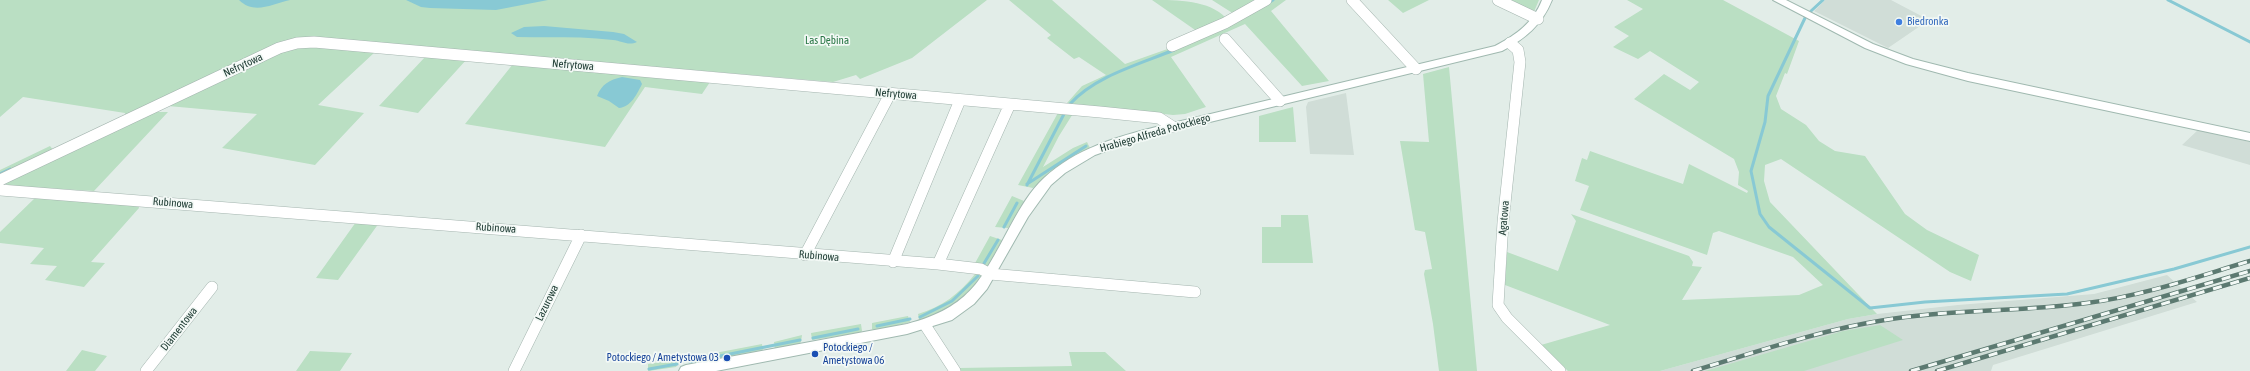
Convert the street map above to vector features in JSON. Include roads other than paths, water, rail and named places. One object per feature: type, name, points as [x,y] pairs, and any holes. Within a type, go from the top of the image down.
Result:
[{"type":"street","points":[[1172,46],[1231,21],[1266,0]]},
{"type":"street","points":[[1352,0],[1416,69]]},
{"type":"street","points":[[1498,0],[1538,19]]},
{"type":"street","name":"Hrabiego Alfreda Potockiego","points":[[686,371],[925,325],[953,313],[981,288],[1027,206],[1048,182],[1062,169],[1079,158],[1108,145],[1173,127],[1484,53],[1510,43],[1523,34],[1538,19],[1547,0]]},
{"type":"street","points":[[1778,0],[1869,46],[1917,64],[1968,77],[2250,137]]},
{"type":"street","points":[[1225,40],[1280,101]]},
{"type":"street","name":"Nefrytowa","points":[[0,180],[279,48],[297,43],[314,42],[1159,118],[1173,127]]},
{"type":"street","name":"Agatowa","points":[[1510,43],[1518,50],[1520,62],[1503,222],[1498,305],[1500,311],[1560,371]]},
{"type":"street","points":[[805,255],[890,94]]},
{"type":"street","points":[[893,262],[960,100]]},
{"type":"street","points":[[938,264],[1010,104]]},
{"type":"street","name":"Rubinowa","points":[[0,190],[581,235],[893,262],[938,264],[976,268],[990,274],[1195,292]]},
{"type":"street","name":"Lazurowa","points":[[514,371],[581,235]]},
{"type":"street","name":"Diamentowa","points":[[146,371],[212,287]]},
{"type":"street","points":[[925,325],[955,371]]},
{"type":"water","points":[[239,0],[290,0],[257,8],[251,7]]},
{"type":"water","points":[[406,0],[548,0],[496,10],[421,7]]},
{"type":"water","points":[[544,26],[613,32],[624,34],[637,42],[628,43],[589,38],[517,37],[511,33],[524,27]]},
{"type":"water","points":[[622,77],[640,80],[642,84],[630,103],[619,108],[609,101],[597,96],[601,88],[606,83]]},
{"type":"waterway","points":[[1268,3],[1273,0]]},
{"type":"waterway","points":[[1811,11],[1823,0]]},
{"type":"waterway","points":[[2168,0],[2250,42]]},
{"type":"waterway","points":[[1805,18],[1768,96],[1765,122],[1751,171],[1760,214],[1769,227],[1870,308],[1925,302],[2067,294],[2174,269],[2250,247]]},
{"type":"waterway","points":[[1070,104],[1080,94],[1105,78],[1174,50]]},
{"type":"waterway","points":[[1028,183],[1064,114]]},
{"type":"waterway","points":[[1028,183],[1086,146]]},
{"type":"waterway","points":[[0,174],[10,169]]},
{"type":"waterway","points":[[1004,227],[1017,203]]},
{"type":"waterway","points":[[983,265],[998,240]]},
{"type":"waterway","points":[[920,317],[952,301],[978,276]]},
{"type":"waterway","points":[[877,326],[910,319]]},
{"type":"waterway","points":[[813,338],[858,329]]},
{"type":"waterway","points":[[690,362],[800,340]]},
{"type":"waterway","points":[[649,369],[677,364]]},
{"type":"railway","points":[[1693,371],[1788,342],[1861,324],[1910,316],[2062,306],[2108,300],[2149,291],[2250,261]]},
{"type":"railway","points":[[1911,371],[2250,271]]},
{"type":"railway","points":[[1937,371],[2250,278]]},
{"type":"place","name":"Biedronka","points":[[1899,22]]},
{"type":"place","name":"Potockiego / Ametystowa 06","points":[[815,354]]},
{"type":"place","name":"Potockiego / Ametystowa 03","points":[[727,358]]},
{"type":"park label","name":"Las Dębina","points":[[827,41]]}]
